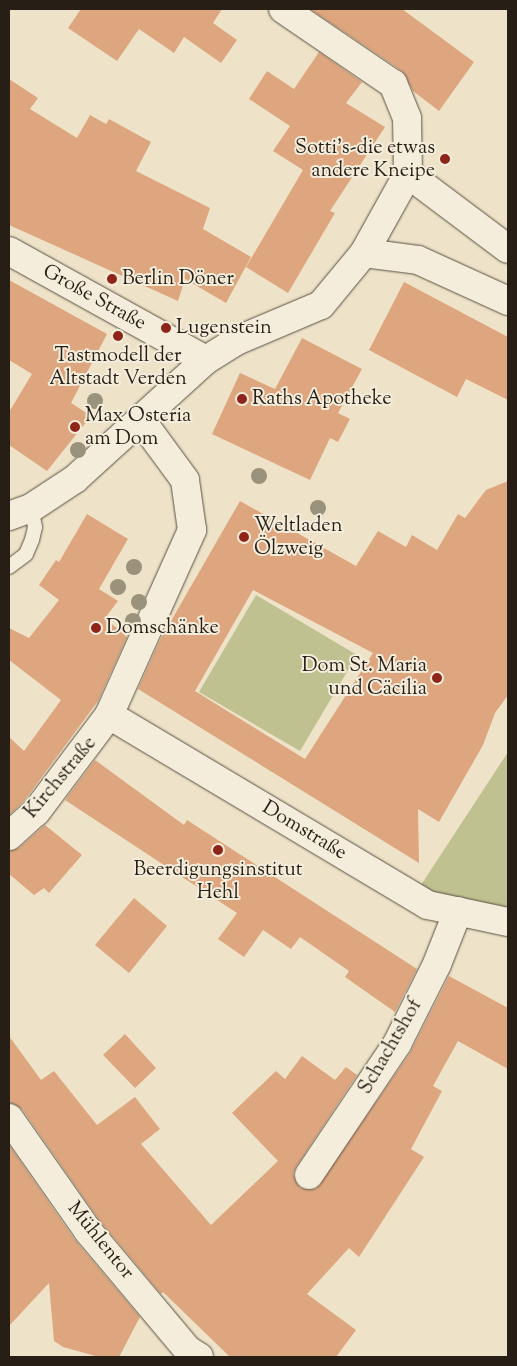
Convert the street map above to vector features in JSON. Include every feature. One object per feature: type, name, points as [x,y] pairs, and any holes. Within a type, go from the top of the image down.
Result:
[{"type":"street","points":[[20,512],[75,479],[206,360],[236,341],[312,311],[364,254],[408,174],[407,118],[393,84],[283,9]]},
{"type":"street","points":[[408,174],[508,249]]},
{"type":"street","name":"Große Straße","points":[[9,251],[206,360]]},
{"type":"street","points":[[364,254],[418,260],[508,301]]},
{"type":"street","points":[[109,716],[192,530],[185,480],[141,420]]},
{"type":"street","name":"Kirchstraße","points":[[9,836],[36,812],[109,716]]},
{"type":"street","name":"Domstraße","points":[[109,716],[428,905],[508,922]]},
{"type":"street","name":"Schachtshof","points":[[309,1175],[397,1044],[437,964],[458,911]]},
{"type":"street","name":"Mühlentor","points":[[9,1118],[88,1231],[188,1350],[199,1357]]},
{"type":"lane","points":[[9,567],[26,554],[35,527],[20,512]]},
{"type":"green space","points":[[256,595],[357,655],[300,751],[199,692]]},
{"type":"green space","points":[[508,752],[508,910],[419,888]]},
{"type":"building","points":[[81,9],[222,9],[213,23],[237,40],[221,63],[184,37],[174,53],[139,29],[117,61],[68,28]]},
{"type":"building","points":[[310,9],[402,9],[474,62],[439,111],[413,91],[402,71]]},
{"type":"building","points":[[319,52],[362,82],[346,103],[385,127],[330,211],[335,213],[288,293],[246,267],[303,170],[273,151],[290,126],[249,99],[267,71],[294,89]]},
{"type":"building","points":[[9,79],[38,98],[30,109],[77,138],[90,115],[106,124],[109,119],[151,142],[136,171],[210,208],[203,229],[251,257],[226,303],[185,279],[178,301],[9,225]]},
{"type":"building","points":[[9,280],[107,334],[71,403],[91,416],[47,471],[9,445],[9,412],[32,374],[9,360]]},
{"type":"building","points":[[404,282],[508,337],[508,400],[466,379],[457,397],[369,350]]},
{"type":"building","points":[[302,338],[362,369],[338,413],[350,419],[338,442],[330,438],[310,480],[212,434],[240,373],[275,389]]},
{"type":"building","points":[[508,481],[508,695],[495,713],[483,745],[439,822],[418,809],[419,863],[138,689],[160,640],[240,501],[356,566],[378,531],[406,547],[412,535],[437,550],[458,514],[465,518],[486,490]],"holes":[[[253,590],[373,653],[305,759],[195,691]]]},
{"type":"building","points":[[87,514],[128,539],[99,589],[118,601],[105,618],[127,637],[98,701],[24,801],[9,815],[9,737],[24,751],[61,700],[9,660],[9,628],[29,638],[59,600],[39,585],[56,560],[59,562]]},
{"type":"building","points":[[95,760],[184,825],[187,820],[417,969],[395,1012],[345,977],[349,971],[300,937],[291,949],[263,930],[244,957],[218,939],[237,913],[65,800]]},
{"type":"building","points":[[45,825],[82,855],[49,893],[44,888],[34,895],[9,874],[9,851],[19,848]]},
{"type":"building","points":[[134,898],[167,926],[129,973],[95,945]]},
{"type":"building","points":[[449,976],[508,1008],[508,1069],[458,1041],[433,1086],[442,1091],[411,1149],[424,1157],[359,1257],[349,1248],[307,1294],[356,1330],[336,1357],[230,1357],[163,1292],[161,1294],[100,1221],[22,1109],[9,1103],[9,1036],[41,1080],[54,1071],[97,1125],[135,1097],[160,1129],[141,1144],[211,1225],[278,1161],[232,1113],[276,1071],[285,1079],[302,1056],[335,1080],[346,1067],[357,1075],[293,1174],[300,1188],[316,1189],[410,1053]]},
{"type":"building","points":[[125,1034],[156,1068],[135,1088],[103,1055]]},
{"type":"building","points":[[9,1145],[75,1240],[140,1317],[119,1357],[99,1357],[63,1347],[54,1341],[49,1283],[9,1326]]},
{"type":"place","name":"Sotti's-die etwas andere Kneipe","points":[[445,159]]},
{"type":"place","name":"Berlin Döner","points":[[112,279]]},
{"type":"place","name":"Lugenstein","points":[[166,328]]},
{"type":"place","name":"Tastmodell der Altstadt Verden","points":[[118,336]]},
{"type":"place","name":"Raths Apotheke","points":[[242,399]]},
{"type":"place","name":"Max Osteria am Dom","points":[[75,427]]},
{"type":"place","name":"Weltladen Ölzweig","points":[[244,537]]},
{"type":"place","name":"Domschänke","points":[[96,628]]},
{"type":"place","name":"Dom St. Maria und Cäcilia","points":[[437,678]]},
{"type":"place","name":"Beerdigungsinstitut Hehl","points":[[218,850]]}]
